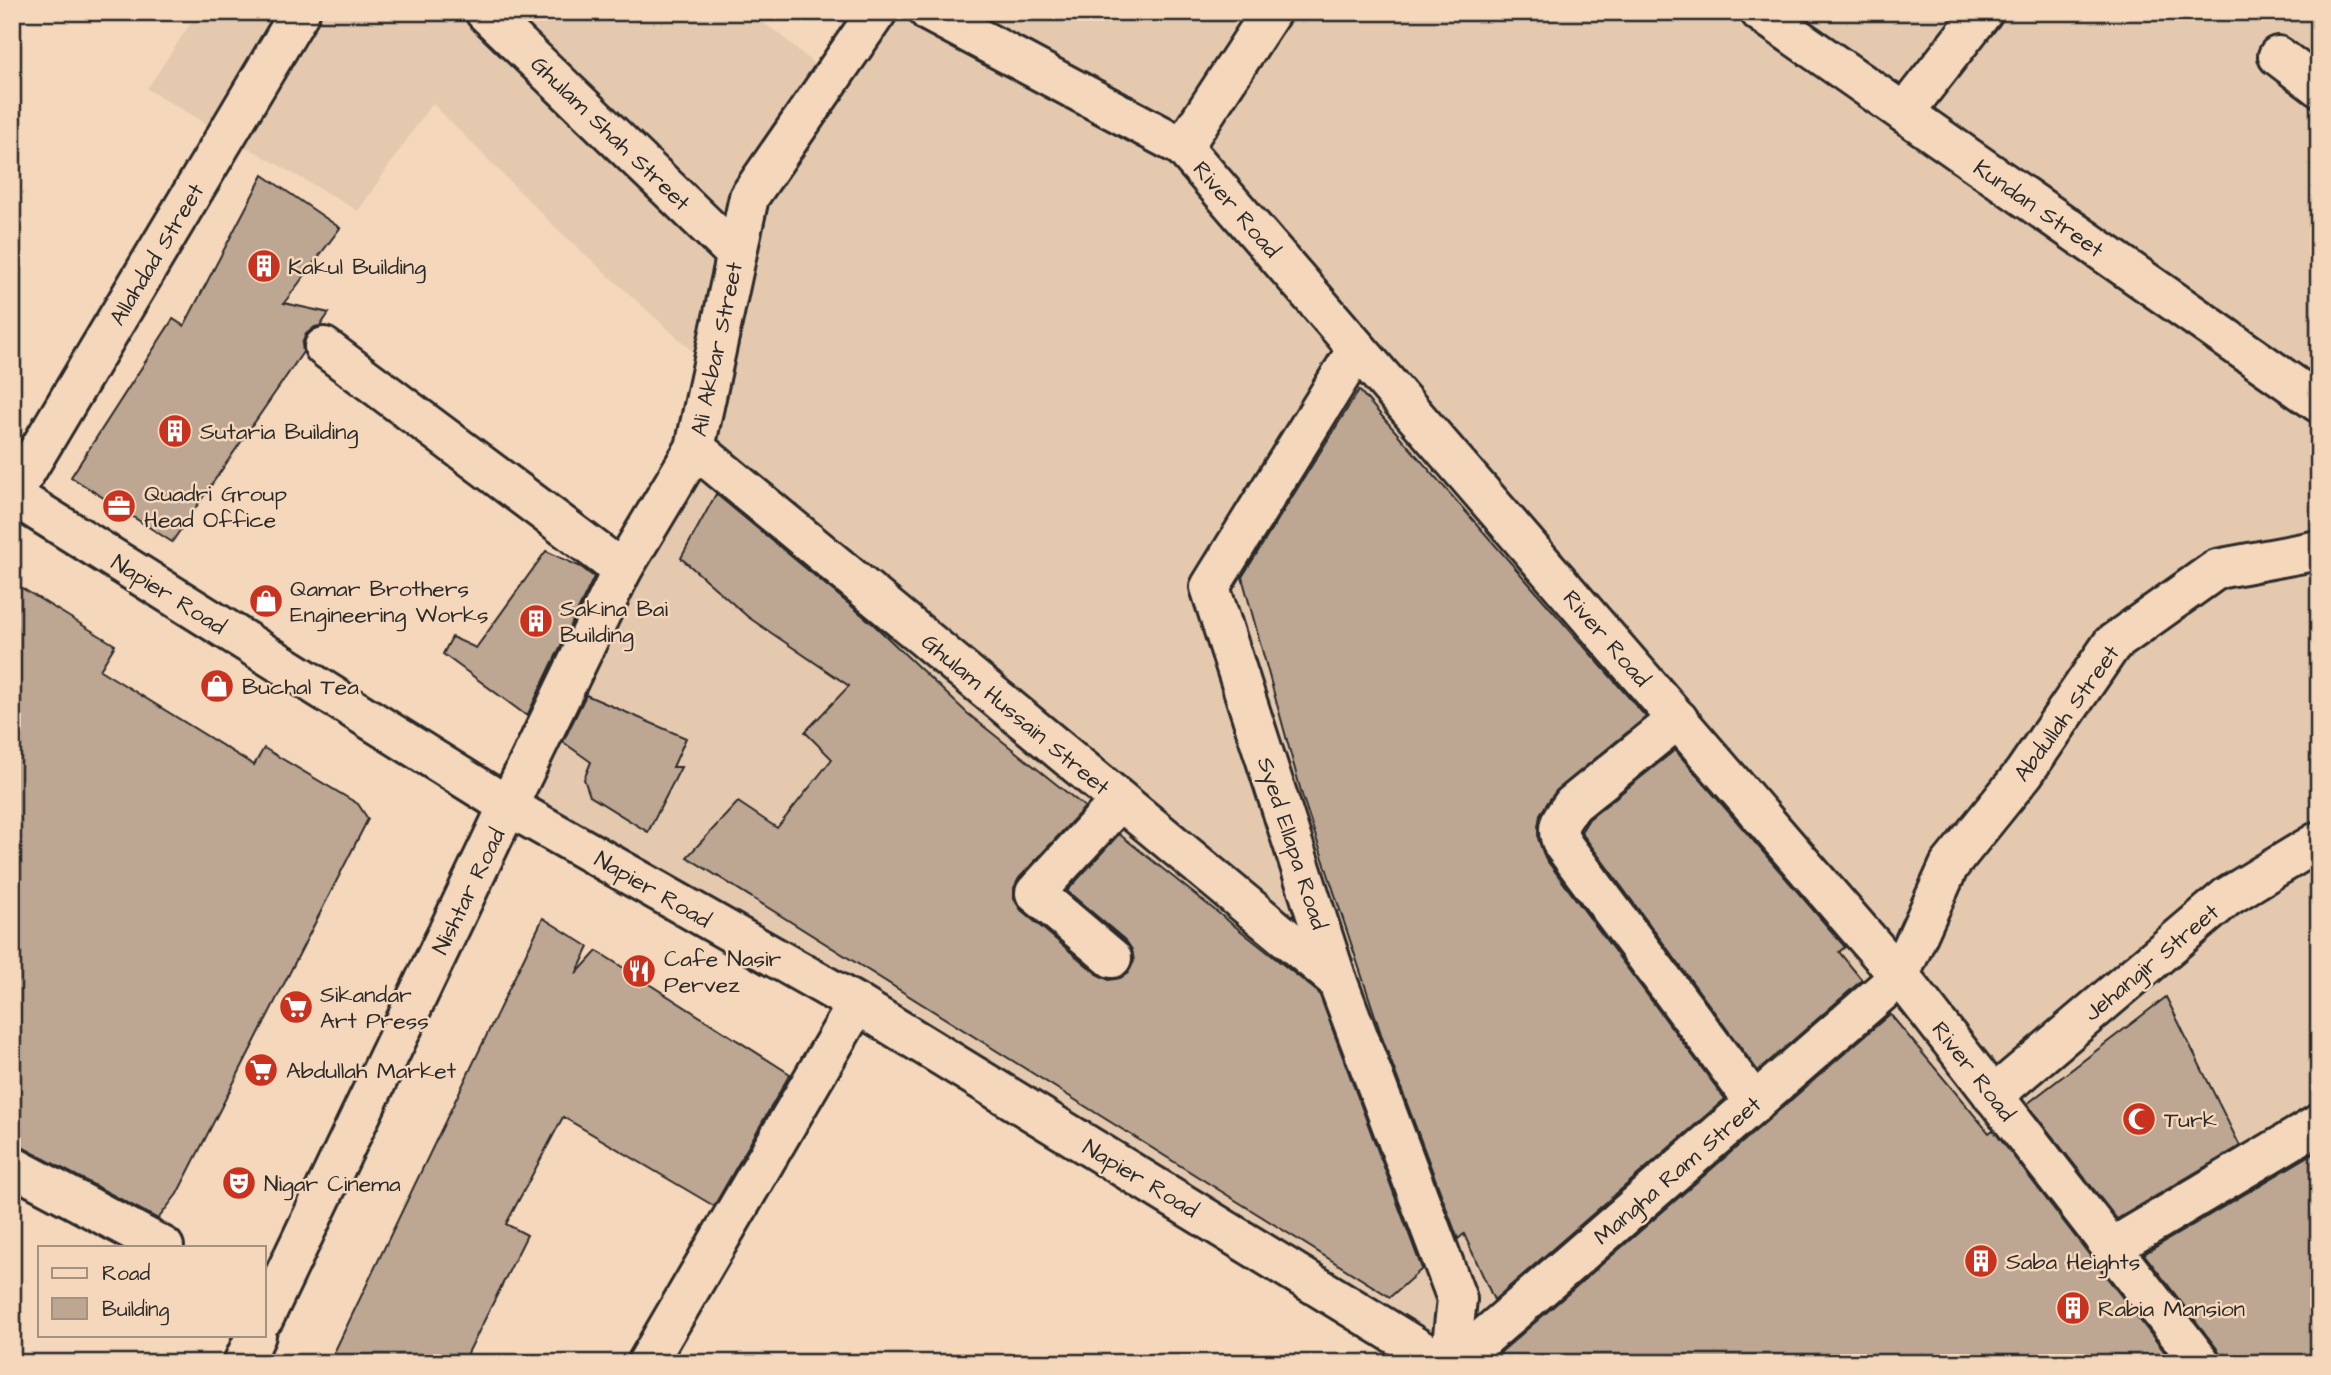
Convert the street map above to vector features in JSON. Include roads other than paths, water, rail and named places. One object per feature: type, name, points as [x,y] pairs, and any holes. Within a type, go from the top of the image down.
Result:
[{"type":"street","name":"Allahdad Street","points":[[12,495],[300,12]]},
{"type":"street","name":"Ghulam Shah Street","points":[[485,12],[736,254]]},
{"type":"street","name":"Ali Akbar Street","points":[[508,806],[622,570],[695,448],[749,197],[877,12]]},
{"type":"street","name":"River Road","points":[[929,12],[1183,147],[1899,977],[2201,1363]]},
{"type":"street","points":[[1183,147],[1271,12]]},
{"type":"street","name":"Kundan Street","points":[[1760,12],[2319,403]]},
{"type":"street","points":[[1904,113],[1983,12]]},
{"type":"street","points":[[2278,56],[2319,87]]},
{"type":"street","points":[[324,346],[622,570]]},
{"type":"street","name":"Syed Ellapa Road","points":[[1357,349],[1210,587],[1337,980],[1457,1299],[1453,1363]]},
{"type":"street","name":"Ghulam Hussain Street","points":[[695,448],[1337,980]]},
{"type":"street","name":"Napier Road","points":[[12,495],[508,806],[857,1004],[1442,1363]]},
{"type":"street","name":"Abdullah Street","points":[[1899,977],[1949,866],[2024,773],[2112,645],[2217,569],[2317,555]]},
{"type":"street","points":[[1678,719],[1573,804],[1560,821],[1558,834],[1563,845],[1755,1103]]},
{"type":"street","points":[[1112,958],[1035,894],[1121,801]]},
{"type":"street","name":"Nishtar Road","points":[[266,1311],[508,806]]},
{"type":"street","name":"Jehangir Street","points":[[1993,1096],[2227,897],[2319,841]]},
{"type":"street","name":"Mangha Ram Street","points":[[1453,1363],[1899,977]]},
{"type":"street","points":[[647,1363],[857,1004]]},
{"type":"street","points":[[2111,1248],[2319,1124]]},
{"type":"street","points":[[12,1166],[162,1246]]},
{"type":"street","name":"Nishtar Road","points":[[243,1363],[255,1336]]},
{"type":"place","name":"Kakul Building","points":[[264,266]]},
{"type":"place","name":"Sutaria Building","points":[[175,431]]},
{"type":"place","name":"Quadri Group Head Office","points":[[119,506]]},
{"type":"place","name":"Qamar Brothers Engineering Works","points":[[266,601]]},
{"type":"place","name":"Sakina Bai Building","points":[[536,621]]},
{"type":"place","name":"Buchal Tea","points":[[217,686]]},
{"type":"place","name":"Cafe Nasir Pervez","points":[[639,971]]},
{"type":"place","name":"Sikandar Art Press","points":[[296,1007]]},
{"type":"place","name":"Abdullah Market","points":[[261,1070]]},
{"type":"place","name":"Turk","points":[[2139,1119]]},
{"type":"place","name":"Nigar Cinema","points":[[239,1183]]},
{"type":"place","name":"Saba Heights","points":[[1981,1261]]},
{"type":"place","name":"Rabia Mansion","points":[[2073,1308]]}]
